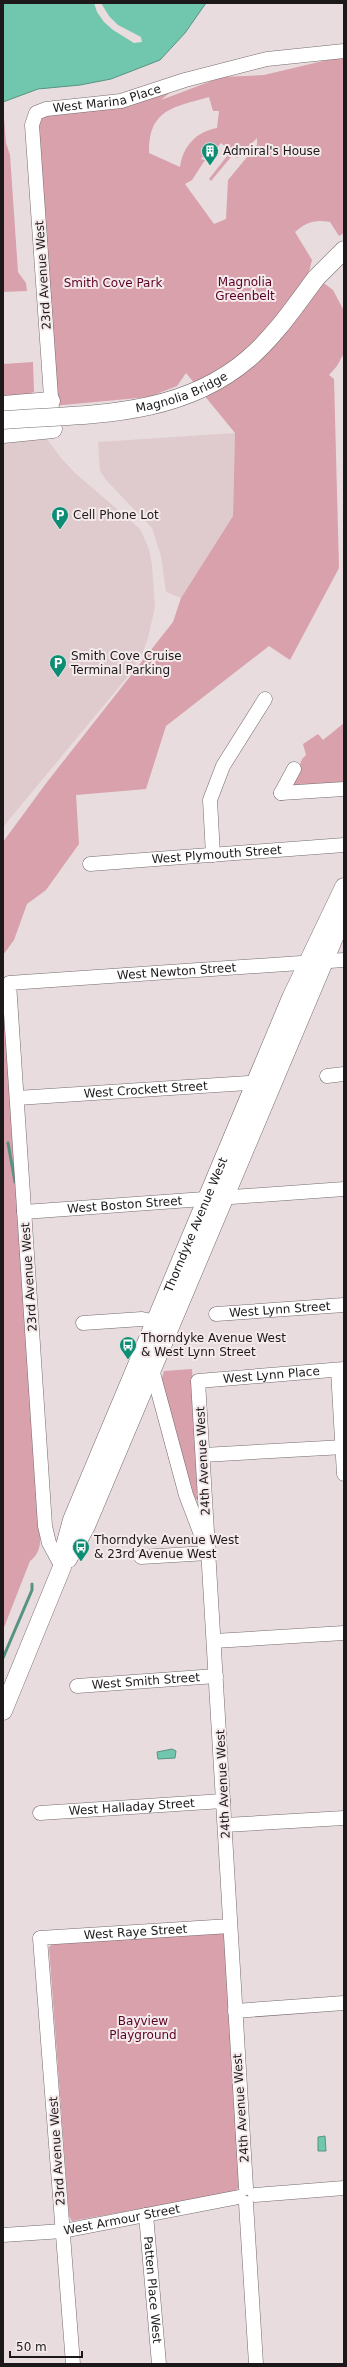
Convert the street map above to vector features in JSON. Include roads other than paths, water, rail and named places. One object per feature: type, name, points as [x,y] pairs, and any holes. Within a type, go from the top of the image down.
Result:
[{"type":"main road","name":"Magnolia Bridge","points":[[3,420],[128,411],[162,404],[193,394],[222,378],[252,356],[280,325],[316,278],[344,250]]},
{"type":"main road","points":[[3,405],[51,401]]},
{"type":"main road","points":[[3,434],[53,429]]},
{"type":"main road","name":"Thorndyke Avenue West","points":[[163,1324],[206,1199],[306,963],[344,887]]},
{"type":"main road","name":"Thorndyke Avenue West","points":[[3,1711],[62,1567],[63,1553],[72,1520],[146,1364],[163,1324],[225,1197],[344,914]]},
{"type":"street","name":"West Marina Place","points":[[185,80],[245,55],[344,42]]},
{"type":"street","name":"West Marina Place","points":[[33,121],[36,113],[40,110],[121,101],[185,80],[267,59],[344,51]]},
{"type":"street","name":"23rd Avenue West","points":[[33,121],[53,429]]},
{"type":"street","points":[[213,854],[210,800],[223,766],[265,699]]},
{"type":"street","points":[[294,769],[281,793],[344,789]]},
{"type":"street","name":"West Plymouth Street","points":[[90,864],[344,845]]},
{"type":"street","name":"West Newton Street","points":[[9,983],[344,960]]},
{"type":"street","name":"23rd Avenue West","points":[[9,983],[45,1526],[49,1544],[62,1567]]},
{"type":"street","points":[[327,1076],[344,1074]]},
{"type":"street","name":"West Crockett Street","points":[[17,1098],[274,1081]]},
{"type":"street","name":"West Boston Street","points":[[24,1212],[344,1189]]},
{"type":"street","name":"West Lynn Street","points":[[216,1314],[344,1305]]},
{"type":"street","points":[[83,1324],[142,1319],[163,1324]]},
{"type":"street","points":[[141,1557],[208,1553],[186,1495],[146,1364]]},
{"type":"street","points":[[341,1370],[344,1474]]},
{"type":"street","name":"West Lynn Place","points":[[198,1381],[341,1370]]},
{"type":"street","name":"24th Avenue West","points":[[198,1381],[256,2364]]},
{"type":"street","points":[[203,1454],[343,1447]]},
{"type":"street","points":[[214,1641],[344,1633]]},
{"type":"street","name":"West Smith Street","points":[[77,1686],[216,1676]]},
{"type":"street","name":"West Halladay Street","points":[[40,1813],[223,1801]]},
{"type":"street","points":[[225,1825],[344,1818]]},
{"type":"street","name":"West Raye Street","points":[[40,1938],[230,1926]]},
{"type":"street","name":"23rd Avenue West","points":[[40,1938],[73,2364]]},
{"type":"street","points":[[235,2011],[344,2003]]},
{"type":"street","name":"West Armour Street","points":[[3,2236],[63,2231],[246,2196],[344,2188]]},
{"type":"street","name":"Patten Place West","points":[[146,2215],[159,2364]]},
{"type":"waterway","points":[[8,1143],[15,1182]]},
{"type":"waterway","points":[[3,1658],[32,1590],[32,1584]]},
{"type":"place","name":"Admiral's House","points":[[210,166]]},
{"type":"place","name":"Cell Phone Lot","points":[[60,530]]},
{"type":"place","name":"Smith Cove Cruise Terminal Parking","points":[[58,678]]},
{"type":"place","name":"Thorndyke Avenue West & West Lynn Street","points":[[128,1360]]},
{"type":"place","name":"Thorndyke Avenue West & 23rd Avenue West","points":[[81,1562]]},
{"type":"park label","name":"Smith Cove Park","points":[[113,283]]},
{"type":"park label","name":"Magnolia Greenbelt","points":[[245,289]]},
{"type":"park label","name":"Bayview Playground","points":[[143,2028]]}]
